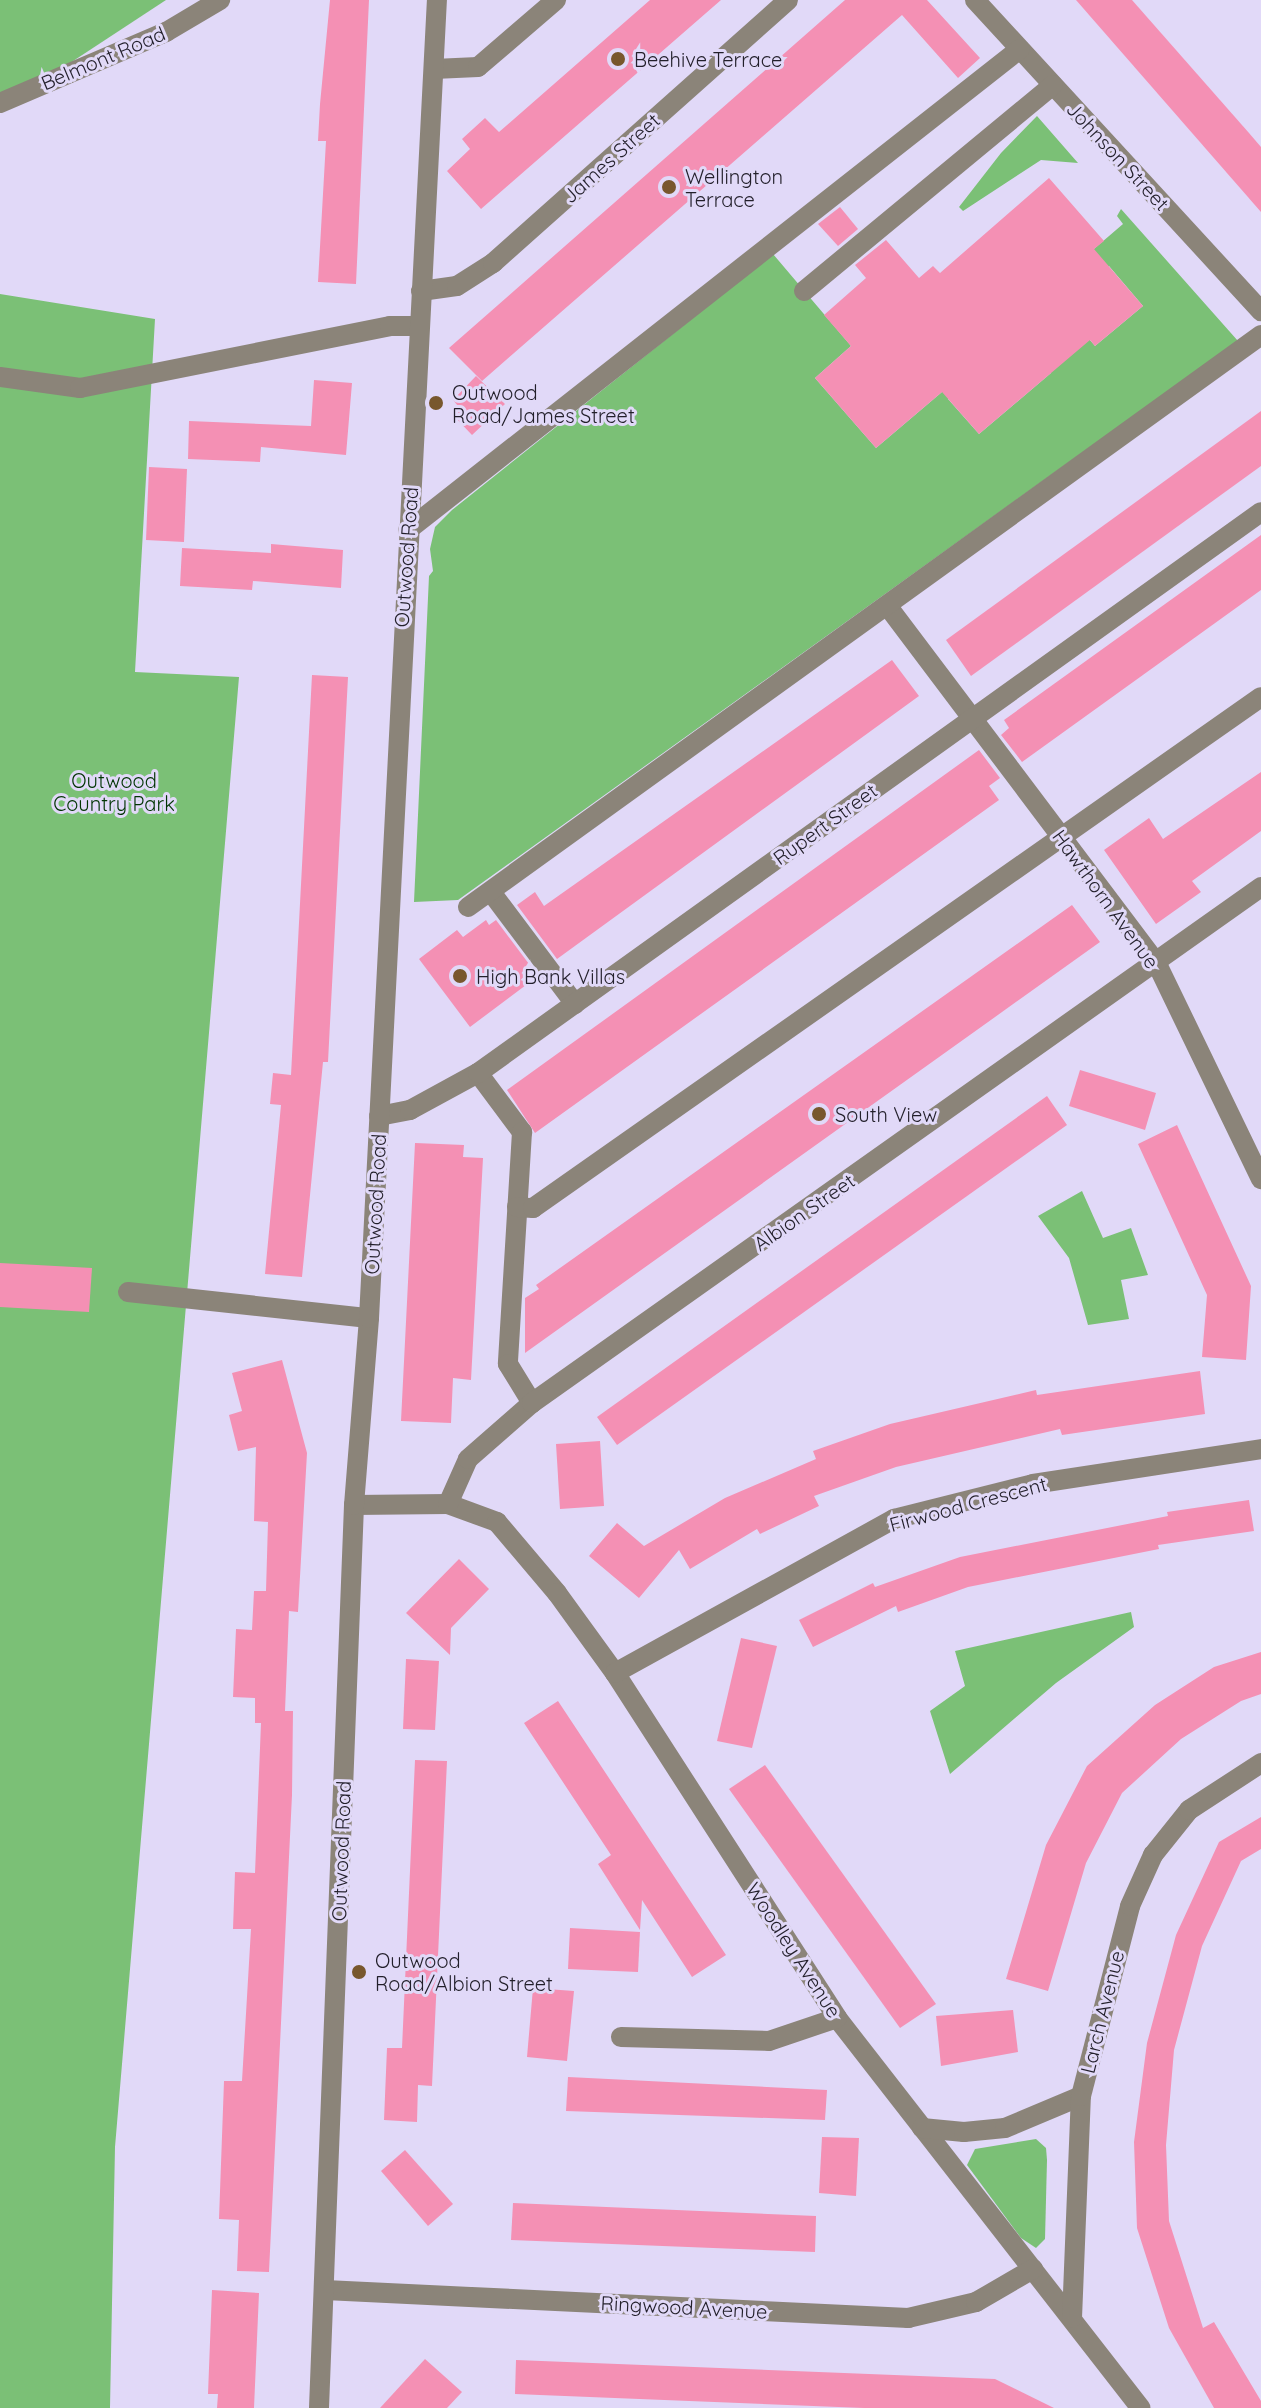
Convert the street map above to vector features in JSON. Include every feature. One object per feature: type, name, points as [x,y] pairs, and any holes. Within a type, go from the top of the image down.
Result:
[{"type":"street","name":"Belmont Road","points":[[0,103],[166,32],[220,0]]},
{"type":"street","name":"Outwood Road","points":[[319,2408],[354,1505],[369,1318],[437,0]]},
{"type":"street","points":[[434,69],[478,67],[556,0]]},
{"type":"street","name":"James Street","points":[[421,291],[457,286],[493,263],[788,0]]},
{"type":"street","name":"Johnson Street","points":[[975,0],[1261,311]]},
{"type":"street","points":[[408,530],[1020,49]]},
{"type":"street","points":[[804,291],[1053,85]]},
{"type":"street","points":[[0,377],[80,388],[390,326],[419,326]]},
{"type":"street","points":[[468,907],[889,608],[1261,335]]},
{"type":"street","name":"Rupert Street","points":[[379,1116],[410,1110],[478,1073],[1261,512]]},
{"type":"street","name":"Hawthorn Avenue","points":[[889,608],[1157,964],[1261,1179]]},
{"type":"street","points":[[517,1207],[533,1208],[1063,840],[1261,697]]},
{"type":"street","name":"Albion Street","points":[[448,1504],[468,1459],[532,1403],[1157,964],[1261,887]]},
{"type":"street","points":[[491,892],[575,1004]]},
{"type":"street","points":[[478,1073],[522,1132],[508,1364],[532,1403]]},
{"type":"street","points":[[128,1292],[369,1318]]},
{"type":"street","name":"Firwood Crescent","points":[[615,1673],[894,1519],[1033,1484],[1261,1449]]},
{"type":"street","points":[[354,1505],[448,1504]]},
{"type":"street","name":"Woodley Avenue","points":[[448,1504],[497,1522],[557,1593],[615,1673],[837,2018],[1141,2408]]},
{"type":"street","name":"Larch Avenue","points":[[1072,2318],[1081,2096],[1130,1906],[1153,1855],[1189,1810],[1261,1763]]},
{"type":"street","points":[[621,2037],[769,2041],[837,2018]]},
{"type":"street","points":[[922,2128],[964,2132],[1005,2128],[1081,2096]]},
{"type":"street","name":"Ringwood Avenue","points":[[325,2290],[908,2318],[976,2302],[1033,2269]]},
{"type":"green space","points":[[0,0],[166,0],[0,109]]},
{"type":"green space","points":[[1037,116],[1078,163],[1041,160],[963,211],[959,207],[1001,153]]},
{"type":"green space","points":[[1121,209],[1238,341],[458,900],[414,902],[429,576],[433,571],[430,549],[435,527],[452,510],[773,254],[851,346],[815,378],[876,448],[962,375],[948,399],[979,434],[1051,373],[982,345],[1123,224],[1117,216]],"holes":[[[1109,266],[1143,306],[1095,346],[1061,306]]]},
{"type":"green space","name":"Outwood Country Park","points":[[0,294],[155,319],[135,672],[239,677],[115,2147],[110,2408],[0,2408]]},
{"type":"green space","points":[[1082,1191],[1103,1238],[1131,1228],[1148,1275],[1121,1280],[1129,1319],[1088,1325],[1069,1258],[1038,1216]]},
{"type":"green space","points":[[1131,1612],[1134,1627],[1056,1683],[950,1774],[930,1711],[965,1686],[955,1651]]},
{"type":"green space","points":[[1036,2139],[1046,2148],[1047,2160],[1045,2239],[1036,2248],[1021,2238],[967,2165],[975,2149]]},
{"type":"building","points":[[330,0],[369,0],[356,284],[318,282],[326,141],[318,141]]},
{"type":"building","name":"Beehive Terrace","points":[[650,0],[721,0],[481,209],[447,171],[470,149],[462,139],[485,118],[499,132]]},
{"type":"building","name":"Wellington Terrace","points":[[845,0],[927,0],[980,58],[958,78],[902,15],[482,381],[449,348]]},
{"type":"building","points":[[1076,0],[1132,0],[1249,133],[1261,147],[1261,212]]},
{"type":"building","points":[[1049,178],[1104,241],[1094,249],[1143,306],[1095,346],[1090,340],[979,434],[942,392],[876,448],[815,378],[851,346],[824,315],[866,278],[855,265],[886,240],[919,278],[933,266],[940,273]]},
{"type":"building","points":[[840,207],[858,229],[838,246],[818,224]]},
{"type":"building","points":[[476,376],[505,404],[472,435],[451,413],[458,406],[453,400]]},
{"type":"building","points":[[314,380],[352,383],[346,455],[261,447],[260,462],[188,459],[189,421],[311,426]]},
{"type":"building","points":[[1261,411],[1261,466],[971,676],[946,640]]},
{"type":"building","points":[[149,467],[187,469],[184,542],[146,540]]},
{"type":"building","points":[[1261,535],[1261,590],[1022,762],[1001,735],[1009,728],[1004,720]]},
{"type":"building","points":[[271,544],[343,550],[341,588],[253,581],[252,590],[180,586],[182,548],[271,553]]},
{"type":"building","points":[[892,660],[919,696],[557,959],[517,905],[535,892],[544,906]]},
{"type":"building","points":[[312,675],[348,677],[328,1062],[323,1062],[302,1277],[265,1274],[281,1105],[270,1104],[273,1073],[291,1075]]},
{"type":"building","points":[[979,750],[1000,778],[989,786],[999,800],[535,1133],[507,1090]]},
{"type":"building","points":[[1261,772],[1261,831],[1192,881],[1201,892],[1156,924],[1104,850],[1149,818],[1163,839]]},
{"type":"building","name":"South View","points":[[1072,905],[1100,942],[525,1353],[525,1298],[539,1289],[536,1285]]},
{"type":"building","name":"High Bank Villas","points":[[486,920],[489,925],[496,920],[538,976],[470,1027],[419,959],[457,930],[463,937]]},
{"type":"building","points":[[1080,1070],[1156,1093],[1145,1130],[1069,1106]]},
{"type":"building","points":[[1047,1096],[1067,1125],[617,1445],[597,1417]]},
{"type":"building","points":[[1177,1125],[1251,1286],[1246,1360],[1202,1357],[1207,1295],[1138,1144]]},
{"type":"building","points":[[415,1143],[464,1145],[463,1157],[483,1158],[471,1380],[453,1378],[451,1423],[401,1421]]},
{"type":"building","points":[[0,1263],[92,1268],[89,1312],[0,1307]]},
{"type":"building","points":[[282,1360],[307,1453],[298,1612],[289,1611],[285,1711],[293,1711],[292,1795],[269,2272],[237,2271],[239,2220],[219,2219],[224,2081],[242,2081],[251,1929],[233,1929],[235,1872],[255,1873],[261,1723],[255,1723],[255,1698],[233,1697],[236,1629],[252,1630],[254,1591],[266,1591],[268,1522],[254,1521],[256,1447],[238,1451],[229,1415],[242,1411],[232,1373]]},
{"type":"building","points":[[1200,1371],[1205,1414],[1062,1435],[1060,1429],[896,1467],[814,1496],[819,1506],[760,1534],[757,1529],[690,1569],[679,1550],[639,1598],[589,1556],[617,1523],[644,1546],[725,1498],[816,1459],[813,1451],[890,1424],[1036,1390],[1037,1395]]},
{"type":"building","points":[[600,1441],[604,1506],[560,1509],[556,1444]]},
{"type":"building","points":[[1249,1500],[1254,1531],[1158,1545],[1159,1549],[968,1587],[898,1612],[896,1606],[813,1647],[799,1620],[873,1583],[875,1587],[960,1557],[1168,1516],[1167,1512]]},
{"type":"building","points":[[459,1559],[489,1589],[451,1628],[450,1655],[406,1613]]},
{"type":"building","points":[[741,1638],[777,1646],[752,1748],[717,1741]]},
{"type":"building","points":[[1261,1652],[1261,1694],[1241,1701],[1181,1739],[1122,1793],[1086,1863],[1048,1991],[1006,1979],[1046,1845],[1087,1766],[1155,1705],[1214,1667]]},
{"type":"building","points":[[406,1659],[439,1661],[435,1730],[403,1729]]},
{"type":"building","points":[[558,1701],[726,1955],[692,1977],[642,1900],[640,1930],[598,1864],[611,1855],[524,1723]]},
{"type":"building","points":[[415,1760],[447,1761],[432,2086],[418,2085],[417,2122],[384,2120],[387,2048],[402,2048]]},
{"type":"building","points":[[765,1765],[936,2004],[900,2028],[729,1789]]},
{"type":"building","points":[[1261,1817],[1261,1849],[1241,1861],[1202,1946],[1174,2050],[1166,2145],[1169,2221],[1203,2328],[1214,2322],[1261,2401],[1261,2408],[1214,2408],[1169,2328],[1137,2228],[1134,2142],[1147,2043],[1176,1935],[1219,1842]]},
{"type":"building","points":[[570,1928],[640,1932],[638,1972],[568,1969]]},
{"type":"building","points":[[533,1988],[574,1991],[567,2061],[527,2057]]},
{"type":"building","points":[[1013,2010],[1018,2052],[941,2066],[936,2016]]},
{"type":"building","points":[[568,2077],[827,2090],[825,2120],[566,2111]]},
{"type":"building","points":[[822,2137],[859,2138],[856,2196],[819,2193]]},
{"type":"building","points":[[405,2150],[453,2204],[428,2226],[381,2171]]},
{"type":"building","points":[[513,2203],[816,2216],[815,2252],[511,2240]]},
{"type":"building","points":[[212,2290],[259,2293],[254,2408],[217,2408],[218,2394],[208,2394]]},
{"type":"building","points":[[425,2359],[462,2392],[447,2408],[380,2408]]},
{"type":"building","points":[[516,2360],[995,2379],[1054,2408],[864,2408],[515,2394]]},
{"type":"place","name":"Beehive Terrace","points":[[618,59]]},
{"type":"place","name":"Wellington Terrace","points":[[669,187]]},
{"type":"place","name":"Outwood Road/James Street","points":[[436,403]]},
{"type":"place","name":"High Bank Villas","points":[[460,976]]},
{"type":"place","name":"South View","points":[[819,1114]]},
{"type":"place","name":"Outwood Road/Albion Street","points":[[359,1972]]}]
